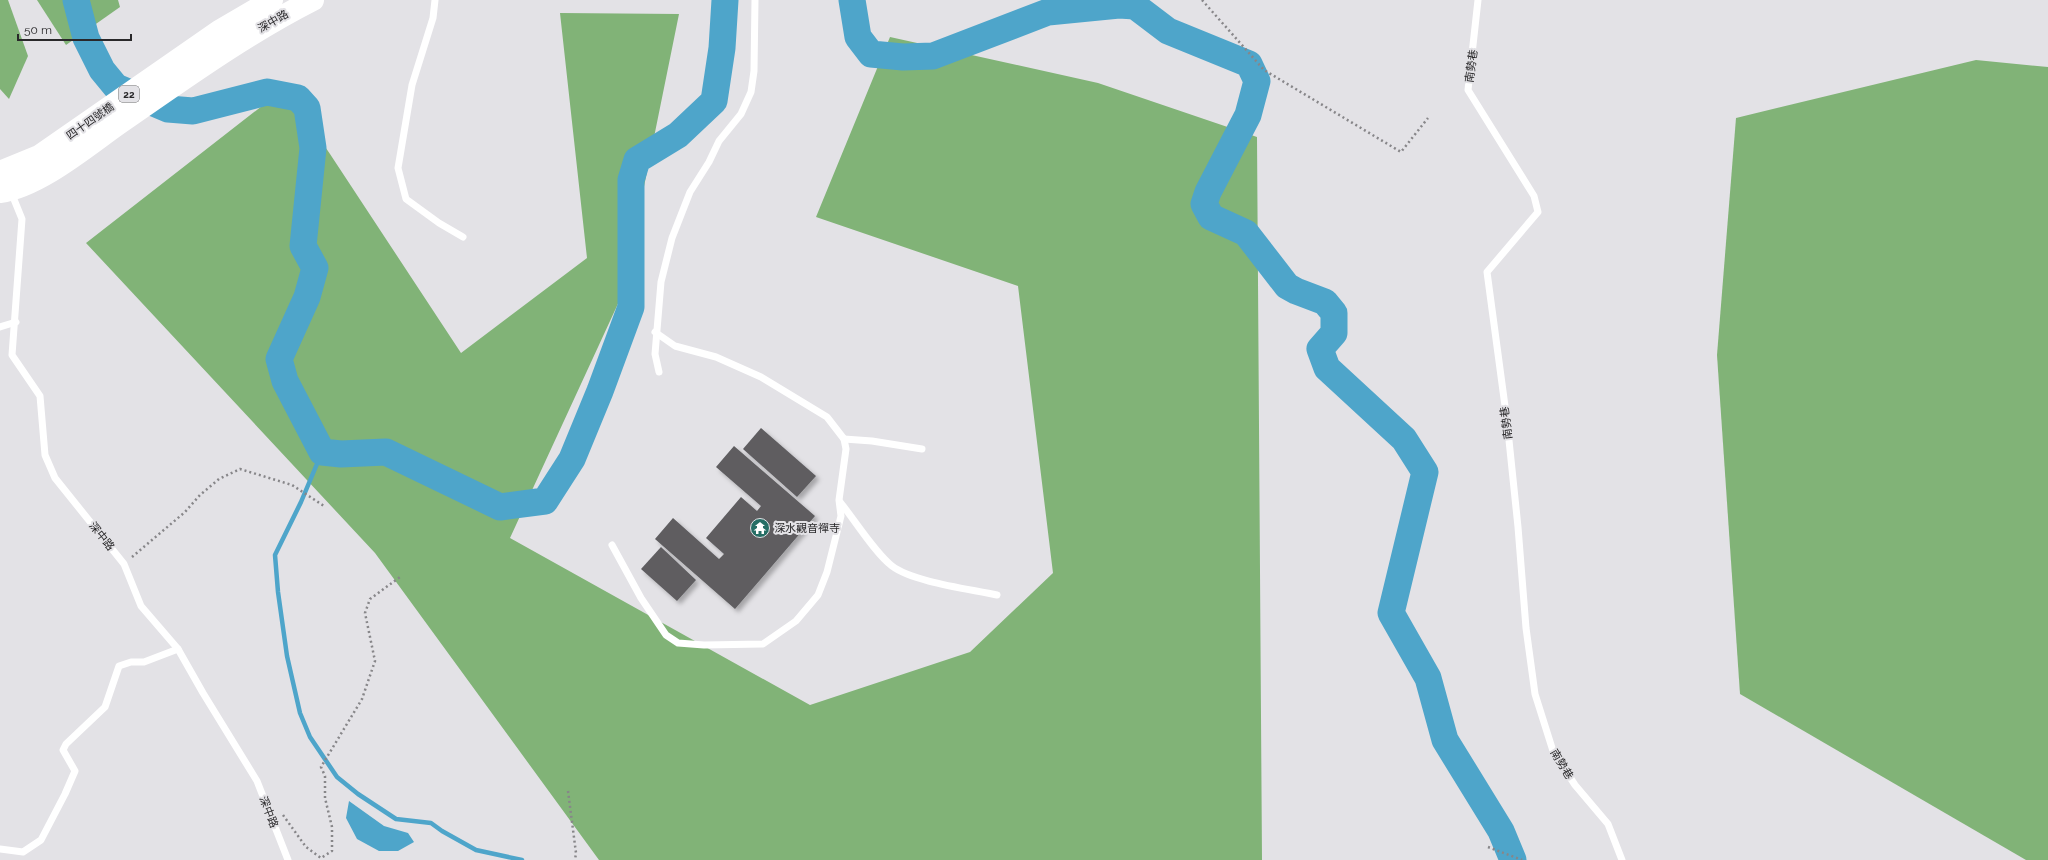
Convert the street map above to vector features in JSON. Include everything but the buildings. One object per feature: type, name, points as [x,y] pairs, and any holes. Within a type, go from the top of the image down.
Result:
[{"type":"main road","name":"深中路","points":[[227,38],[272,0]]},
{"type":"main road","name":"深中路","points":[[227,38],[276,18],[313,0]]},
{"type":"main road","name":"四十四號橋","points":[[4,181],[39,156],[227,38]]},
{"type":"main road","name":"四十四號橋","points":[[4,181],[22,186],[60,165],[227,38]]},
{"type":"lane","points":[[434,0],[433,18],[412,85],[398,168],[406,200],[439,223],[463,237]]},
{"type":"lane","points":[[659,372],[655,354],[655,332],[661,282],[672,238],[690,192],[709,162],[719,141],[741,114],[750,92],[754,71],[755,0]]},
{"type":"lane","name":"南勢巷","points":[[1478,0],[1468,90],[1534,196],[1538,212],[1487,272],[1507,421],[1518,527],[1526,628],[1535,694],[1553,751],[1575,785],[1608,824],[1622,860]]},
{"type":"lane","name":"深中路","points":[[4,181],[22,220],[16,322],[12,355],[40,396],[45,455],[55,478],[124,564],[141,606],[178,649],[257,781],[288,860]]},
{"type":"lane","points":[[0,327],[16,322]]},
{"type":"lane","points":[[612,545],[641,598],[666,635],[678,643],[704,645],[763,644],[796,620],[818,595],[827,572],[841,516],[839,500],[846,449],[844,439],[827,417],[761,377],[716,357],[675,346],[655,332]]},
{"type":"lane","points":[[844,439],[872,441],[922,449]]},
{"type":"lane","points":[[839,500],[869,540],[892,566],[913,577],[997,595]]},
{"type":"lane","points":[[0,850],[23,852],[41,840],[65,794],[74,771],[63,750],[66,744],[105,707],[120,666],[131,662],[144,662],[178,649]]},
{"type":"path","points":[[1202,0],[1264,70],[1401,152],[1428,118]]},
{"type":"path","points":[[124,564],[185,512],[200,495],[219,479],[240,469],[292,485],[324,506]]},
{"type":"path","points":[[282,813],[306,847],[321,858],[332,851],[332,827],[326,798],[325,776],[321,767],[362,699],[375,660],[366,613],[370,599],[400,576]]},
{"type":"path","points":[[568,792],[576,853],[575,860]]},
{"type":"path","points":[[1488,847],[1522,860]]},
{"type":"green space","points":[[0,0],[8,0],[28,56],[9,99],[0,89]]},
{"type":"green space","points":[[37,0],[118,0],[120,7],[66,45]]},
{"type":"green space","points":[[560,13],[679,14],[622,295],[510,538],[810,705],[970,652],[1053,573],[1018,286],[816,217],[890,37],[1098,83],[1257,137],[1262,860],[599,860],[375,553],[86,243],[285,88],[461,353],[587,258]]},
{"type":"green space","points":[[1976,60],[2048,67],[2048,860],[2026,860],[1740,694],[1717,355],[1736,118]]},
{"type":"water","points":[[349,801],[384,826],[408,833],[414,842],[398,851],[379,851],[357,839],[346,818]]},
{"type":"waterway","points":[[76,0],[86,38],[102,70],[116,87],[168,109],[193,111],[267,92],[298,98],[307,108],[313,148],[303,246],[315,268],[307,297],[279,359],[285,381],[322,452],[341,454],[386,452],[500,507],[545,501],[572,459],[600,391],[631,307],[631,180],[637,160],[678,135],[714,101],[722,48],[725,0]]},
{"type":"waterway","points":[[852,0],[858,37],[871,54],[903,57],[933,56],[1048,12],[1119,5],[1135,6],[1168,31],[1249,64],[1257,81],[1248,115],[1208,192],[1204,204],[1211,217],[1246,233],[1287,286],[1325,302],[1334,313],[1334,333],[1320,349],[1327,368],[1404,439],[1425,472],[1391,613],[1428,678],[1445,740],[1501,831],[1513,860]]},
{"type":"waterway","points":[[322,452],[301,502],[275,555],[278,592],[287,656],[300,713],[310,737],[337,777],[358,794],[396,819],[431,823],[442,831],[476,850],[522,860]]},
{"type":"place","name":"深水觀音禪寺","points":[[760,528]]}]
